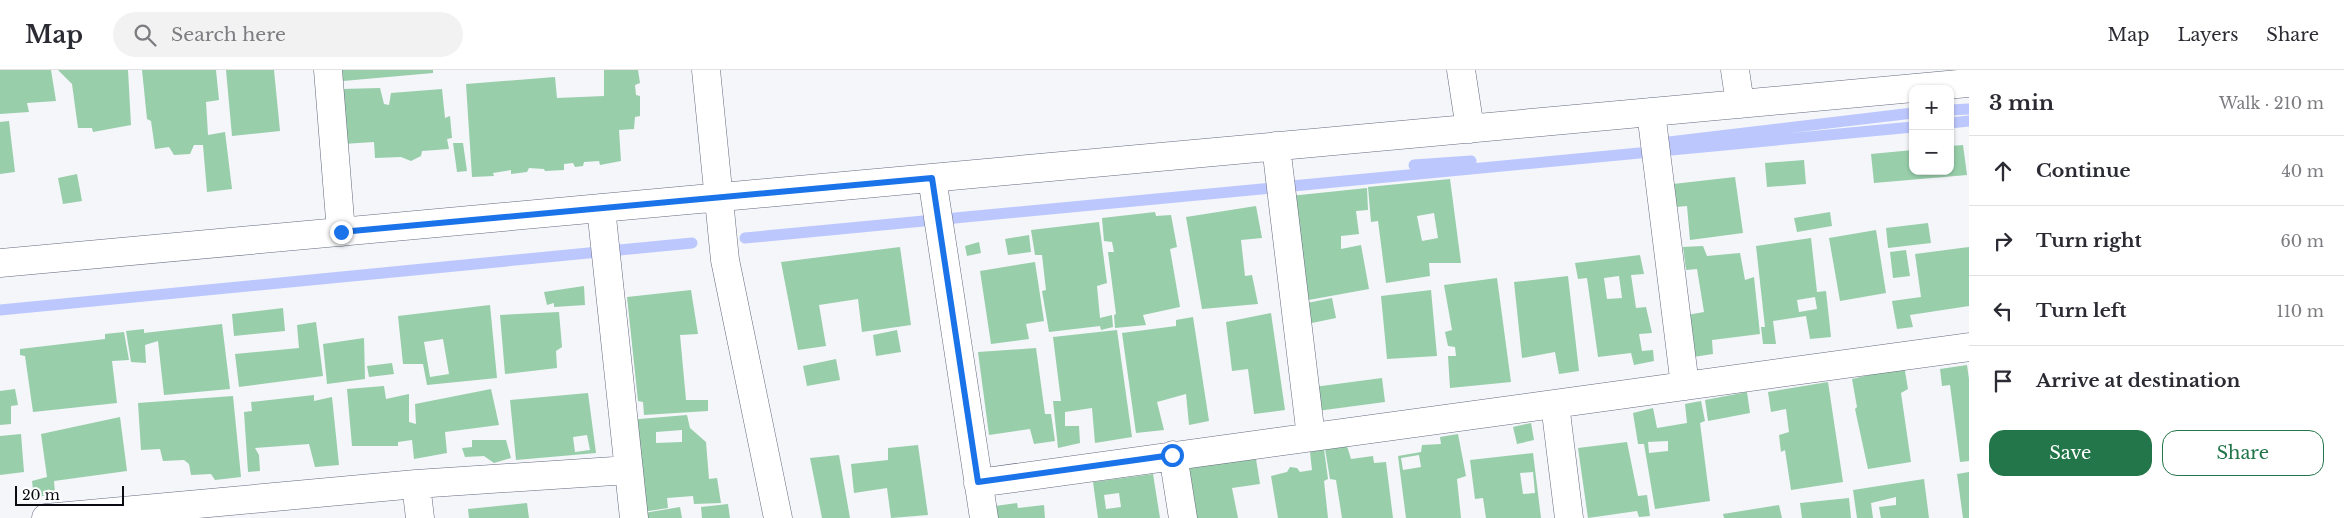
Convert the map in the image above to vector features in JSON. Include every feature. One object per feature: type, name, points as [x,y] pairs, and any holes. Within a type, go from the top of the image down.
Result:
[{"type":"street","points":[[328,70],[341,232]]},
{"type":"street","points":[[706,70],[725,260],[778,518]]},
{"type":"street","points":[[1461,70],[1470,129]]},
{"type":"street","points":[[1735,70],[1740,104]]},
{"type":"street","points":[[0,263],[932,178],[1277,158],[1470,129],[1653,124],[1740,104],[1969,83]]},
{"type":"street","points":[[1653,124],[1685,386]]},
{"type":"street","points":[[1277,158],[1311,437]]},
{"type":"street","points":[[932,178],[984,518]]},
{"type":"street","points":[[601,208],[634,518]]},
{"type":"street","points":[[978,482],[1969,348]]},
{"type":"street","points":[[1555,404],[1569,518]]},
{"type":"street","points":[[1172,455],[1183,518]]},
{"type":"street","points":[[46,518],[416,484],[628,470]]},
{"type":"street","points":[[416,484],[420,518]]},
{"type":"building","points":[[0,70],[51,70],[56,101],[27,103],[29,112],[0,114]]},
{"type":"building","points":[[58,70],[128,70],[131,125],[93,132],[92,128],[78,128],[72,84]]},
{"type":"building","points":[[142,70],[216,70],[219,100],[206,102],[208,135],[225,132],[232,189],[207,192],[203,145],[194,145],[190,154],[174,155],[169,147],[155,149],[151,121],[147,119]]},
{"type":"building","points":[[226,70],[274,70],[280,131],[232,136]]},
{"type":"building","points":[[342,70],[433,70],[433,73],[343,81]]},
{"type":"building","points":[[604,70],[638,70],[640,83],[635,85],[636,95],[640,96],[640,116],[635,117],[634,129],[619,130],[621,161],[600,165],[599,161],[584,162],[583,166],[575,167],[573,163],[564,164],[564,170],[545,171],[544,169],[529,168],[527,172],[511,174],[511,170],[493,173],[494,176],[472,177],[466,84],[555,77],[557,98],[604,96]]},
{"type":"building","points":[[380,88],[384,104],[389,105],[391,93],[442,89],[445,118],[450,116],[452,138],[447,139],[449,149],[422,151],[421,156],[411,161],[401,157],[375,158],[374,142],[343,144],[341,89]]},
{"type":"building","points":[[9,121],[15,172],[0,174],[0,122]]},
{"type":"building","points":[[453,143],[463,143],[467,171],[457,172]]},
{"type":"building","points":[[1963,145],[1967,175],[1874,183],[1871,154],[1909,150],[1909,175],[1954,175],[1954,146]]},
{"type":"building","points":[[1804,160],[1806,184],[1767,187],[1765,163]]},
{"type":"building","points":[[77,174],[82,201],[63,204],[58,178]]},
{"type":"building","points":[[1735,177],[1743,233],[1690,240],[1687,206],[1676,207],[1673,184]]},
{"type":"building","points":[[1450,179],[1461,263],[1429,263],[1430,276],[1386,283],[1378,221],[1371,222],[1368,187]],"holes":[[[1434,213],[1438,238],[1422,241],[1417,216]]]},
{"type":"building","points":[[1367,188],[1368,210],[1356,211],[1359,234],[1341,236],[1341,249],[1361,245],[1369,289],[1303,301],[1290,196]]},
{"type":"building","points":[[1256,206],[1262,238],[1241,240],[1245,276],[1252,275],[1258,304],[1202,309],[1186,217]]},
{"type":"building","points":[[1155,212],[1156,216],[1171,215],[1177,247],[1170,249],[1180,307],[1143,315],[1146,325],[1115,328],[1114,315],[1116,314],[1108,252],[1114,252],[1112,242],[1104,241],[1102,218]]},
{"type":"building","points":[[1830,212],[1832,226],[1797,232],[1794,218]]},
{"type":"building","points":[[1099,222],[1107,283],[1097,286],[1100,318],[1112,315],[1113,327],[1101,330],[1100,326],[1049,332],[1042,291],[1046,290],[1042,255],[1035,255],[1031,230]]},
{"type":"building","points":[[1928,223],[1931,243],[1888,248],[1886,228]]},
{"type":"building","points":[[1876,230],[1886,293],[1840,301],[1829,238]]},
{"type":"building","points":[[1029,235],[1031,252],[1008,255],[1005,239]]},
{"type":"building","points":[[1811,238],[1817,292],[1826,291],[1831,337],[1810,339],[1806,316],[1773,321],[1776,344],[1763,344],[1761,327],[1765,327],[1756,246]],"holes":[[[1815,297],[1817,309],[1799,312],[1797,300]]]},
{"type":"building","points":[[979,242],[981,253],[967,256],[965,246]]},
{"type":"building","points":[[1703,246],[1707,256],[1740,253],[1745,280],[1754,277],[1760,334],[1712,340],[1713,354],[1693,357],[1687,315],[1704,312],[1697,269],[1686,270],[1683,247]]},
{"type":"building","points":[[900,247],[911,325],[862,332],[858,299],[819,305],[826,346],[798,350],[781,262]]},
{"type":"building","points":[[1969,247],[1969,306],[1910,315],[1913,327],[1897,329],[1892,301],[1921,297],[1915,254]]},
{"type":"building","points":[[1906,250],[1910,276],[1893,278],[1890,252]]},
{"type":"building","points":[[1640,255],[1644,274],[1631,275],[1636,308],[1646,307],[1652,333],[1639,334],[1642,351],[1653,350],[1654,361],[1634,365],[1631,353],[1598,357],[1587,278],[1578,279],[1575,263]],"holes":[[[1619,276],[1622,298],[1607,299],[1604,278]]]},
{"type":"building","points":[[1035,262],[1044,321],[1026,324],[1029,339],[991,344],[980,271]]},
{"type":"building","points":[[1568,276],[1579,371],[1559,374],[1555,352],[1522,358],[1514,282]]},
{"type":"building","points":[[1497,278],[1511,382],[1450,388],[1448,356],[1456,356],[1455,347],[1448,346],[1445,332],[1452,330],[1444,285]]},
{"type":"building","points":[[584,286],[585,305],[554,307],[554,303],[547,305],[544,292]]},
{"type":"building","points":[[691,290],[698,334],[680,335],[686,400],[708,400],[708,411],[644,415],[643,402],[638,401],[627,297]]},
{"type":"building","points":[[1431,290],[1437,356],[1387,359],[1381,296]]},
{"type":"building","points":[[1332,298],[1336,318],[1307,324],[1302,304]]},
{"type":"building","points":[[490,305],[497,378],[427,385],[423,364],[403,364],[398,316]],"holes":[[[443,339],[449,374],[430,377],[424,342]]]},
{"type":"building","points":[[283,308],[285,331],[234,336],[232,314]]},
{"type":"building","points":[[559,312],[562,347],[556,351],[557,368],[505,374],[500,315]]},
{"type":"building","points":[[1271,313],[1285,410],[1254,414],[1248,369],[1232,371],[1226,322]]},
{"type":"building","points":[[1193,317],[1209,421],[1189,425],[1186,394],[1157,402],[1164,430],[1136,433],[1122,333],[1176,326],[1176,320]]},
{"type":"building","points":[[316,322],[323,376],[239,387],[235,354],[299,348],[297,325]]},
{"type":"building","points":[[222,324],[230,389],[164,395],[158,341],[145,345],[146,363],[131,362],[126,331],[144,329],[144,333]]},
{"type":"building","points":[[897,330],[901,352],[876,356],[873,335]]},
{"type":"building","points":[[1117,330],[1132,437],[1095,443],[1092,408],[1065,412],[1065,426],[1079,426],[1080,443],[1058,448],[1053,401],[1061,401],[1053,337]]},
{"type":"building","points":[[124,332],[129,360],[112,361],[117,403],[33,412],[25,356],[20,355],[20,349],[105,339],[105,334]]},
{"type":"building","points":[[364,338],[365,379],[327,384],[323,344]]},
{"type":"building","points":[[1036,348],[1045,414],[1051,414],[1055,441],[1034,444],[1030,429],[989,435],[978,352]]},
{"type":"building","points":[[836,359],[840,380],[807,386],[803,366]]},
{"type":"building","points":[[392,363],[394,374],[369,377],[367,366]]},
{"type":"building","points":[[1904,365],[1908,389],[1901,393],[1911,462],[1868,469],[1855,409],[1857,407],[1852,379],[1869,375],[1869,370]]},
{"type":"building","points":[[1967,365],[1969,379],[1969,461],[1960,462],[1950,385],[1942,386],[1940,369]]},
{"type":"building","points":[[1382,378],[1385,402],[1317,411],[1314,387]]},
{"type":"building","points":[[1828,382],[1843,482],[1791,490],[1785,450],[1781,452],[1779,435],[1789,432],[1786,409],[1771,412],[1768,392]]},
{"type":"building","points":[[384,386],[386,399],[409,394],[409,422],[416,424],[415,404],[491,389],[499,425],[445,432],[447,453],[414,459],[412,440],[398,442],[398,446],[352,446],[347,389]]},
{"type":"building","points":[[15,389],[18,405],[11,406],[11,424],[0,425],[0,391]]},
{"type":"building","points":[[1747,392],[1750,413],[1708,421],[1705,400]]},
{"type":"building","points":[[588,393],[596,453],[516,460],[510,400]],"holes":[[[587,435],[590,450],[575,452],[573,437]]]},
{"type":"building","points":[[314,395],[314,401],[332,397],[339,465],[315,467],[309,444],[255,448],[259,455],[260,471],[248,472],[244,412],[252,411],[251,402]]},
{"type":"building","points":[[233,396],[241,477],[215,480],[211,474],[191,475],[189,464],[184,460],[163,461],[160,449],[141,450],[138,403]]},
{"type":"building","points":[[1701,401],[1705,421],[1700,423],[1710,501],[1655,509],[1644,444],[1638,444],[1633,413],[1653,408],[1657,428],[1687,423],[1685,404]],"holes":[[[1668,441],[1668,451],[1649,453],[1648,442]]]},
{"type":"building","points":[[687,415],[690,428],[706,442],[709,479],[717,478],[721,503],[694,504],[693,496],[667,498],[668,508],[636,513],[627,420]],"holes":[[[682,430],[682,442],[656,443],[656,432]]]},
{"type":"building","points":[[120,417],[127,471],[54,481],[55,493],[34,498],[32,481],[47,477],[41,434]]},
{"type":"building","points":[[1531,423],[1534,440],[1517,444],[1513,427]]},
{"type":"building","points":[[21,434],[24,472],[0,475],[0,436]]},
{"type":"building","points":[[1458,434],[1466,476],[1457,479],[1461,518],[1406,518],[1398,456],[1421,452],[1422,445],[1441,444],[1440,437]],"holes":[[[1419,455],[1421,467],[1403,470],[1401,458]]]},
{"type":"building","points":[[472,440],[506,440],[511,458],[494,463],[484,456],[465,457],[462,448],[472,447]]},
{"type":"building","points":[[1627,442],[1638,496],[1647,495],[1650,516],[1639,517],[1637,511],[1588,518],[1578,448]]},
{"type":"building","points":[[918,445],[928,515],[891,518],[887,488],[854,493],[851,464],[888,460],[888,448]]},
{"type":"building","points":[[1347,446],[1351,459],[1373,456],[1374,463],[1386,462],[1393,518],[1342,518],[1336,480],[1330,479],[1325,449]]},
{"type":"building","points":[[1324,449],[1328,479],[1324,481],[1328,518],[1278,518],[1271,476],[1287,472],[1290,467],[1297,468],[1300,472],[1312,470],[1310,452]]},
{"type":"building","points":[[1533,453],[1541,518],[1486,518],[1483,498],[1475,499],[1470,460]],"holes":[[[1533,472],[1535,493],[1523,494],[1520,473]]]},
{"type":"building","points":[[839,455],[850,518],[822,518],[810,458]]},
{"type":"building","points":[[1256,459],[1260,484],[1232,488],[1238,518],[1191,518],[1184,468]]},
{"type":"building","points":[[1969,472],[1969,518],[1963,518],[1957,474]]},
{"type":"building","points":[[1153,474],[1160,518],[1098,518],[1093,482]],"holes":[[[1119,493],[1121,507],[1106,509],[1104,495]]]},
{"type":"building","points":[[1924,479],[1929,518],[1881,518],[1879,507],[1896,505],[1896,497],[1871,503],[1873,518],[1857,518],[1853,490]]},
{"type":"building","points":[[1849,498],[1851,518],[1802,518],[1800,503]]},
{"type":"building","points":[[527,503],[529,518],[469,518],[468,509]]},
{"type":"building","points":[[1017,503],[1018,508],[1044,505],[1045,518],[997,518],[995,506]]},
{"type":"building","points":[[728,504],[730,518],[702,518],[701,507]]},
{"type":"building","points":[[1779,505],[1782,518],[1724,518],[1723,514]]},
{"type":"building","points":[[680,507],[682,518],[638,518],[638,514]]},
{"type":"waterway","points":[[1954,110],[1969,109]]},
{"type":"waterway","points":[[1669,142],[1909,113]]},
{"type":"waterway","points":[[1954,123],[1969,121]]},
{"type":"waterway","points":[[745,238],[1909,127]]},
{"type":"waterway","points":[[1414,165],[1471,161]]},
{"type":"waterway","points":[[0,310],[692,243]]},
{"type":"route","points":[[341,232],[932,178],[978,482],[1172,455]]}]
